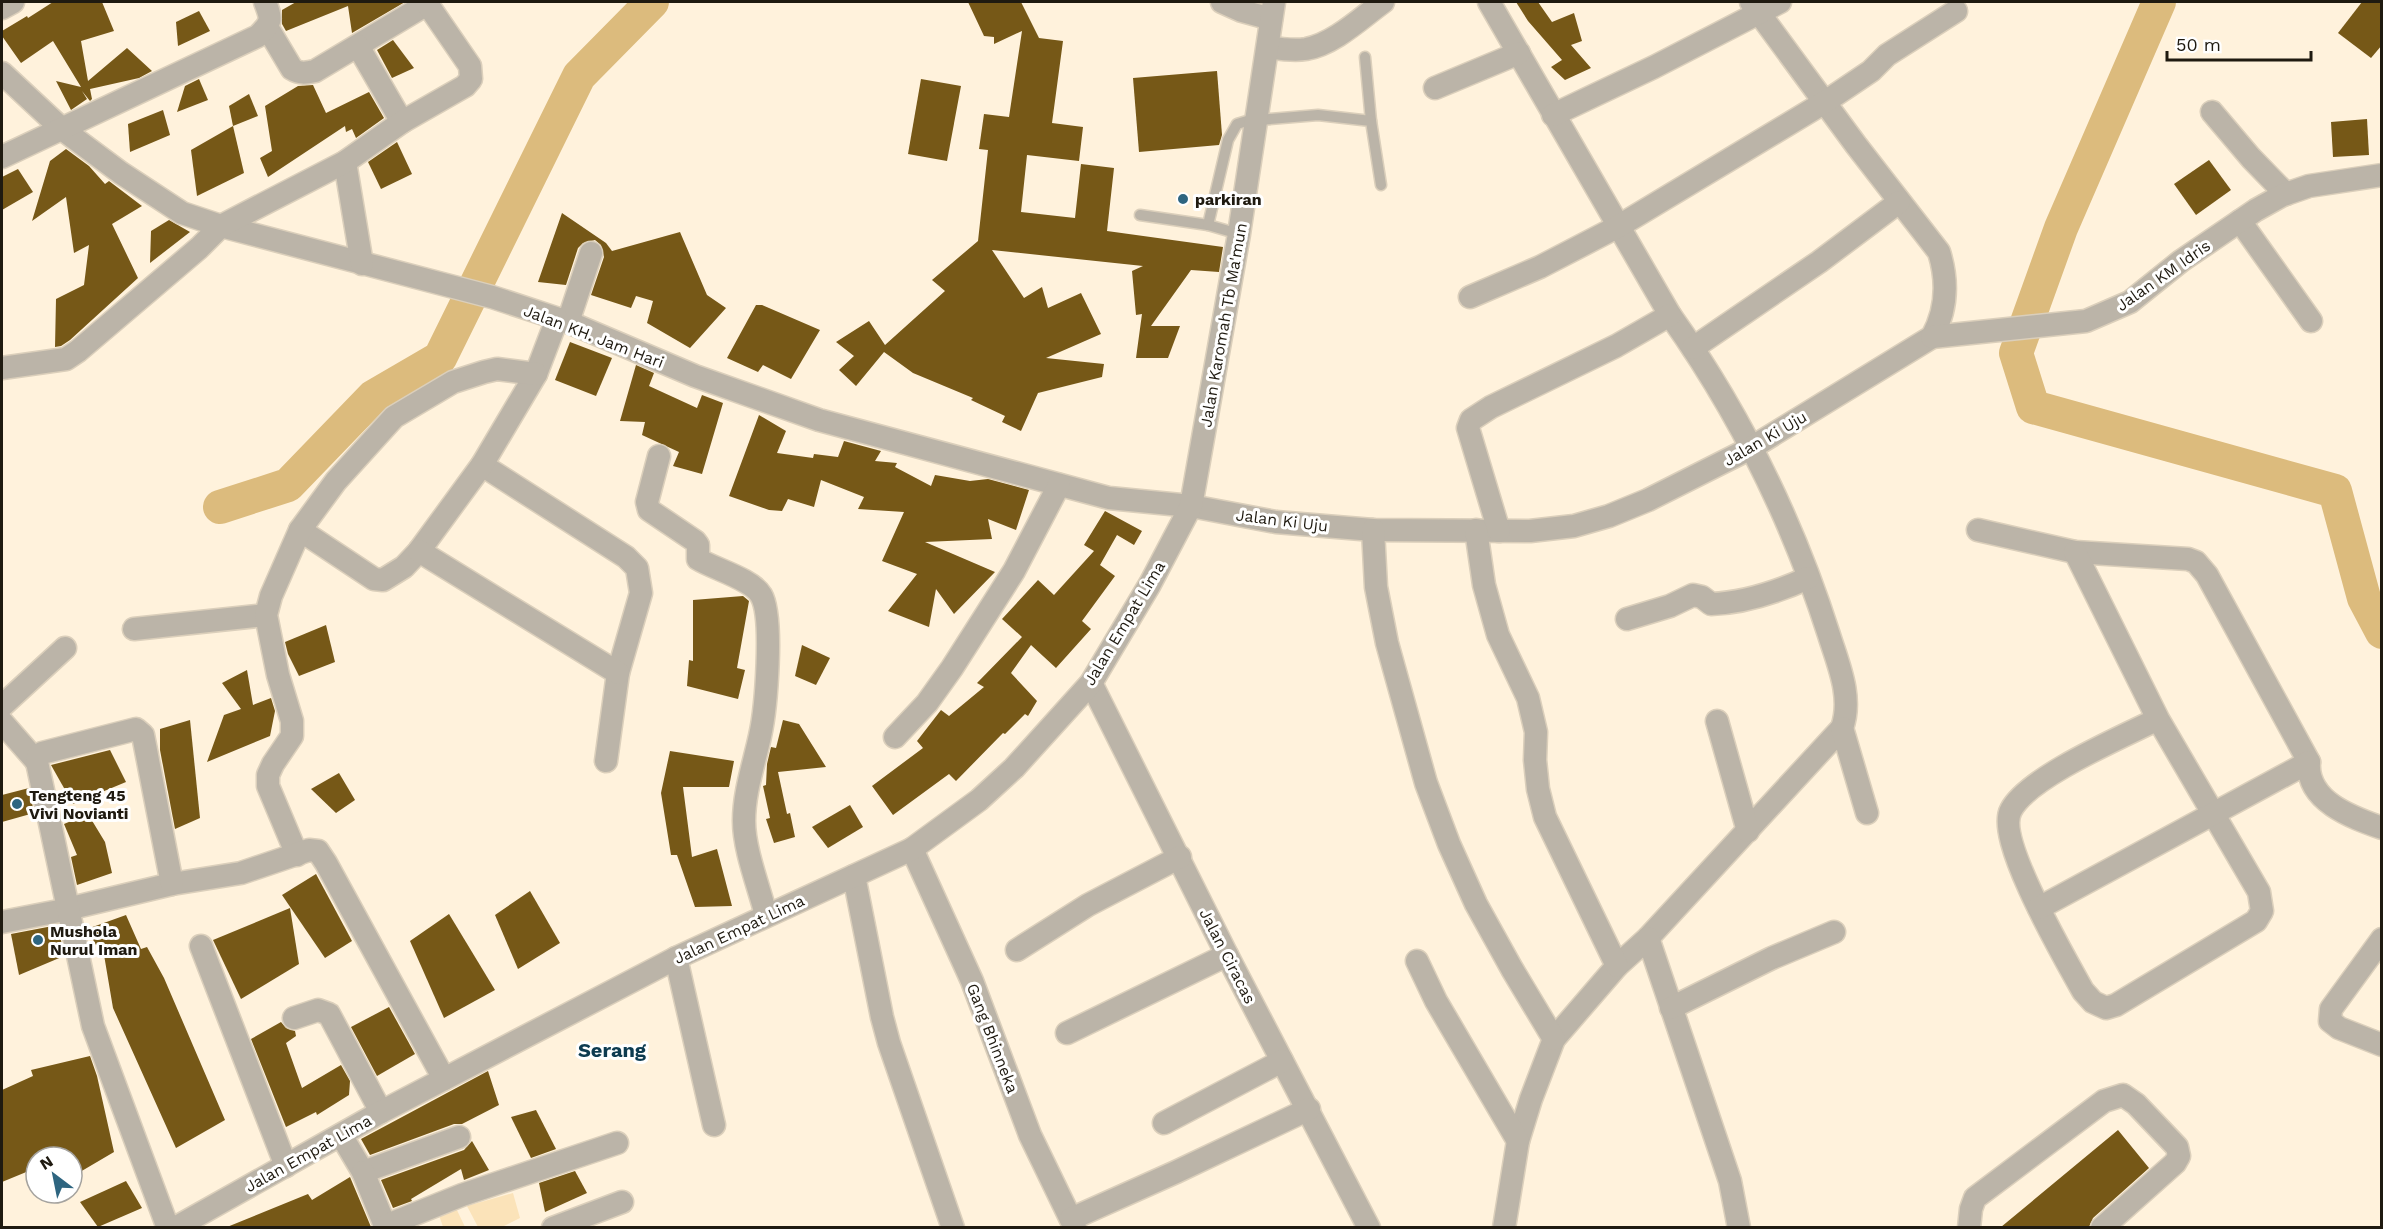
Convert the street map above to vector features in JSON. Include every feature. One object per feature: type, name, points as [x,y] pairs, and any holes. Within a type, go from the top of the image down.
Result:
[{"type":"street","points":[[2,8],[13,2]]},
{"type":"street","points":[[2,157],[258,36],[267,27],[271,18],[266,2]]},
{"type":"street","points":[[1222,2],[1242,11],[1273,10]]},
{"type":"street","points":[[1268,46],[1286,50],[1308,49],[1327,41],[1383,2]]},
{"type":"street","points":[[1489,2],[1670,315],[1693,348],[1776,496],[1822,614],[1843,684],[1847,707],[1842,728],[1867,813]]},
{"type":"street","points":[[1553,115],[1654,67],[1756,7],[1780,2]]},
{"type":"street","points":[[2,368],[66,359],[199,248],[221,226],[345,162],[402,122],[453,94],[471,79],[470,66],[426,3],[315,71],[298,73],[287,61],[267,27]]},
{"type":"street","points":[[1756,7],[1899,202],[1939,252],[1946,272],[1941,321],[1932,337]]},
{"type":"street","name":"Jalan Karomah Tb Ma'mun","points":[[1191,506],[1239,234],[1273,10]]},
{"type":"street","points":[[1470,297],[1540,267],[1619,226],[1825,102],[1871,71],[1887,55],[1956,11]]},
{"type":"street","points":[[358,46],[402,122]]},
{"type":"street","points":[[1435,88],[1519,53]]},
{"type":"street","name":"Jalan KH. Jam Hari","points":[[2,74],[62,129],[121,173],[183,213],[221,226],[368,266],[492,297],[562,320],[695,376],[819,420],[1110,498],[1191,506]]},
{"type":"street","points":[[2212,112],[2251,158],[2286,194]]},
{"type":"street","points":[[345,162],[368,266]]},
{"type":"street","name":"Jalan KM Idris","points":[[1932,337],[2086,321],[2130,302],[2181,261],[2256,210],[2286,194],[2309,186],[2380,169]]},
{"type":"street","points":[[1693,348],[1819,262],[1899,202]]},
{"type":"street","points":[[2240,221],[2311,321]]},
{"type":"street","points":[[300,530],[374,579],[383,580],[404,567],[419,551],[482,465],[536,375],[591,253]]},
{"type":"street","points":[[1500,531],[1468,428],[1471,420],[1491,407],[1616,346],[1670,315]]},
{"type":"street","name":"Jalan Ki Uju","points":[[1191,506],[1276,522],[1373,530],[1530,531],[1574,526],[1609,516],[1648,500],[1751,448],[1932,337]]},
{"type":"street","points":[[297,855],[268,786],[268,775],[273,764],[292,736],[292,721],[278,675],[266,615],[271,596],[300,530],[336,481],[394,417],[453,382],[484,372],[497,369],[536,375]]},
{"type":"street","points":[[659,456],[647,502],[649,510],[695,541],[698,545],[696,557],[698,559],[755,587],[765,603],[769,634],[762,722],[749,780],[744,822],[766,915]]},
{"type":"street","points":[[482,465],[626,557],[637,568],[641,593],[618,673],[606,761]]},
{"type":"street","points":[[895,737],[927,703],[958,659],[1014,572],[1059,485]]},
{"type":"street","name":"Jalan Empat Lima","points":[[175,1227],[381,1112],[676,958],[912,849],[987,792],[1014,768],[1091,683],[1150,584],[1191,506]]},
{"type":"street","points":[[1373,530],[1376,587],[1387,643],[1426,783],[1449,844],[1476,904],[1554,1040]]},
{"type":"street","points":[[1476,530],[1484,585],[1498,635],[1528,698],[1536,732],[1534,760],[1540,802],[1545,817],[1617,966]]},
{"type":"street","points":[[1978,530],[2075,552],[2187,558],[2196,562],[2207,575],[2309,762],[2310,782],[2315,790],[2331,804],[2361,821],[2382,828]]},
{"type":"street","points":[[419,551],[618,673]]},
{"type":"street","points":[[2075,552],[2158,719],[2259,892],[2262,911],[2256,921],[2116,1005],[2106,1008],[2093,1002],[2083,991],[2038,908],[2011,844],[2009,812],[2022,795],[2044,778],[2158,719]]},
{"type":"street","points":[[1627,619],[1670,606],[1693,596],[1702,597],[1711,604],[1728,604],[1766,595],[1808,578]]},
{"type":"street","points":[[134,629],[266,615]]},
{"type":"street","points":[[2,706],[65,648]]},
{"type":"street","name":"Jalan Ciracas","points":[[1091,683],[1227,955],[1309,1108],[1369,1227]]},
{"type":"street","points":[[1717,721],[1748,831]]},
{"type":"street","points":[[2,722],[37,762]]},
{"type":"street","points":[[1504,1227],[1518,1141],[1531,1099],[1554,1040],[1617,966],[1648,938],[1842,728]]},
{"type":"street","points":[[168,1227],[93,1026],[37,762],[38,756],[42,753],[136,729],[140,731],[143,735],[172,884]]},
{"type":"street","points":[[2038,908],[2309,762]]},
{"type":"street","name":"Gang Bhinneka","points":[[912,849],[972,981],[1030,1135],[1073,1223]]},
{"type":"street","points":[[2,922],[172,884],[241,873],[309,850],[318,851],[444,1079]]},
{"type":"street","points":[[1017,950],[1088,905],[1180,857]]},
{"type":"street","points":[[854,876],[889,1043],[953,1227]]},
{"type":"street","points":[[1671,1008],[1772,958],[1834,932]]},
{"type":"street","points":[[1648,938],[1730,1181],[1739,1227]]},
{"type":"street","points":[[2382,939],[2331,1009],[2330,1022],[2339,1028],[2382,1045]]},
{"type":"street","points":[[201,946],[286,1167]]},
{"type":"street","points":[[1067,1033],[1227,955]]},
{"type":"street","points":[[676,958],[714,1125]]},
{"type":"street","points":[[1417,961],[1436,1001],[1518,1141]]},
{"type":"street","points":[[294,1018],[318,1010],[329,1014],[381,1112]]},
{"type":"street","points":[[1164,1123],[1282,1061]]},
{"type":"street","points":[[1969,1227],[1975,1198],[2104,1101],[2123,1095],[2136,1104],[2177,1147],[2178,1155],[2175,1163],[2102,1227]]},
{"type":"street","points":[[1073,1223],[1309,1108]]},
{"type":"street","points":[[341,1134],[363,1172],[385,1227],[462,1195],[617,1143]]},
{"type":"street","points":[[363,1172],[459,1137]]},
{"type":"street","points":[[553,1227],[622,1202]]},
{"type":"lane","points":[[1365,57],[1371,122],[1381,185]]},
{"type":"lane","points":[[1208,225],[1231,132],[1237,124],[1257,120],[1318,116],[1371,122]]},
{"type":"lane","points":[[1140,216],[1208,225],[1239,234]]},
{"type":"shaded area","points":[[513,1193],[520,1218],[502,1227],[478,1227],[467,1206]]},
{"type":"shaded area","points":[[455,1206],[465,1227],[443,1227],[438,1212]]},
{"type":"building","points":[[53,2],[102,2],[114,31],[81,41],[88,81],[127,48],[152,71],[139,78],[90,89],[92,99],[90,101],[82,91],[87,99],[71,110],[56,81],[81,87],[53,41],[21,63],[2,36],[2,31]]},
{"type":"building","points":[[296,2],[405,2],[352,33],[348,6],[286,31],[282,24],[282,10]]},
{"type":"building","points":[[968,2],[1021,2],[1039,38],[1063,41],[1052,123],[1083,127],[1079,161],[1027,155],[1021,212],[1075,218],[1081,164],[1114,168],[1107,231],[1223,247],[1219,272],[1191,270],[1151,326],[1180,326],[1168,358],[1136,358],[1142,314],[1136,315],[1132,271],[1143,266],[992,250],[1024,298],[1042,287],[1048,308],[1081,293],[1101,334],[1046,358],[1104,364],[1102,377],[1038,393],[1021,431],[1002,422],[1005,416],[971,400],[973,398],[913,373],[884,352],[856,386],[839,370],[854,356],[836,342],[869,321],[885,345],[945,291],[932,280],[978,241],[988,150],[979,149],[984,114],[1009,117],[1022,31],[994,44],[994,37],[984,36]]},
{"type":"building","points":[[1516,2],[1538,2],[1552,22],[1574,13],[1582,41],[1571,45],[1591,68],[1565,80],[1551,67],[1562,60],[1528,21]]},
{"type":"building","points":[[2362,2],[2382,2],[2382,45],[2371,58],[2338,33]]},
{"type":"building","points":[[199,11],[210,31],[178,46],[176,22]]},
{"type":"building","points":[[393,40],[414,68],[392,78],[377,50]]},
{"type":"building","points":[[1217,71],[1222,135],[1219,145],[1139,152],[1133,78]]},
{"type":"building","points":[[199,79],[208,100],[177,112],[185,86]]},
{"type":"building","points":[[921,79],[961,86],[947,161],[908,154]]},
{"type":"building","points":[[313,85],[326,113],[369,92],[384,118],[356,138],[352,129],[346,132],[345,126],[268,177],[260,158],[272,151],[265,106],[298,86]]},
{"type":"building","points":[[249,94],[258,116],[233,126],[229,106]]},
{"type":"building","points":[[163,110],[170,135],[130,152],[128,124]]},
{"type":"building","points":[[2367,119],[2369,155],[2333,157],[2331,122]]},
{"type":"building","points":[[233,126],[244,173],[197,196],[191,150]]},
{"type":"building","points":[[397,142],[412,174],[381,189],[368,162]]},
{"type":"building","points":[[66,149],[89,166],[105,184],[109,181],[142,206],[112,224],[138,278],[70,340],[55,347],[56,299],[84,285],[89,245],[74,253],[66,197],[32,221],[50,161]]},
{"type":"building","points":[[2209,160],[2231,190],[2196,215],[2174,184]]},
{"type":"building","points":[[18,169],[33,192],[2,210],[2,177]]},
{"type":"building","points":[[562,213],[606,243],[612,251],[680,232],[707,295],[726,308],[690,348],[647,323],[653,301],[636,296],[631,308],[591,295],[604,257],[601,245],[595,240],[583,243],[578,248],[566,285],[538,282]]},
{"type":"building","points":[[169,220],[190,232],[150,263],[151,231]]},
{"type":"building","points":[[756,305],[762,305],[820,330],[791,379],[763,365],[758,372],[727,358]]},
{"type":"building","points":[[570,342],[612,358],[596,396],[555,380]]},
{"type":"building","points":[[636,365],[654,373],[649,386],[697,408],[702,395],[723,403],[702,474],[673,466],[679,452],[642,435],[645,422],[620,421]]},
{"type":"building","points":[[759,415],[786,431],[777,453],[813,458],[814,454],[838,457],[844,441],[881,451],[875,461],[897,463],[895,467],[931,486],[935,475],[970,481],[988,479],[1029,490],[1016,530],[988,519],[992,539],[925,542],[995,572],[954,614],[936,589],[929,627],[888,611],[917,574],[882,561],[904,512],[858,509],[864,497],[821,480],[814,507],[788,499],[782,511],[769,510],[729,496]]},
{"type":"building","points":[[1105,511],[1142,531],[1134,545],[1117,535],[1100,565],[1115,576],[1082,621],[1091,629],[1056,668],[1031,645],[1011,673],[1037,701],[1028,716],[1025,714],[1005,734],[1003,733],[956,781],[949,774],[893,815],[872,786],[923,748],[917,741],[941,710],[949,716],[984,687],[977,683],[1022,637],[1002,619],[1038,580],[1054,595],[1094,551],[1084,545]]},
{"type":"building","points":[[743,596],[749,601],[737,668],[745,670],[738,699],[687,686],[689,660],[693,661],[693,600]]},
{"type":"building","points":[[326,625],[335,662],[299,676],[285,642]]},
{"type":"building","points":[[802,645],[830,658],[816,685],[795,676]]},
{"type":"building","points":[[247,670],[253,705],[271,698],[275,711],[270,736],[207,762],[224,715],[241,709],[222,683]]},
{"type":"building","points":[[190,720],[200,818],[175,829],[160,750],[160,729]]},
{"type":"building","points":[[783,720],[799,724],[826,767],[778,772],[787,814],[790,813],[795,837],[774,843],[766,819],[770,818],[763,786],[766,785],[771,747],[776,748]]},
{"type":"building","points":[[110,750],[126,782],[73,804],[51,765]]},
{"type":"building","points":[[670,751],[734,761],[729,787],[683,787],[692,857],[717,849],[732,906],[695,907],[677,855],[671,855],[661,793]]},
{"type":"building","points":[[339,773],[355,800],[336,813],[311,789]]},
{"type":"building","name":"Tengteng 45 Vivi Novianti","points":[[29,788],[34,813],[2,822],[2,795]]},
{"type":"building","points":[[850,805],[863,827],[828,848],[812,827]]},
{"type":"building","points":[[88,814],[105,842],[112,873],[77,885],[71,857],[77,855],[64,824]]},
{"type":"building","points":[[316,874],[352,941],[325,958],[282,895]]},
{"type":"building","points":[[530,891],[560,943],[518,969],[495,915]]},
{"type":"building","points":[[290,908],[299,964],[241,999],[213,940]]},
{"type":"building","points":[[449,914],[495,990],[444,1018],[410,941]]},
{"type":"building","points":[[126,915],[141,949],[147,947],[164,978],[225,1120],[176,1148],[113,1008],[102,943],[96,945],[87,929]]},
{"type":"building","name":"Mushola Nurul Iman","points":[[58,925],[64,956],[19,975],[11,934]]},
{"type":"building","points":[[389,1007],[415,1054],[377,1076],[351,1027]]},
{"type":"building","points":[[281,1022],[286,1028],[295,1031],[296,1036],[286,1043],[302,1088],[341,1065],[350,1081],[349,1095],[317,1115],[316,1112],[286,1127],[251,1039]]},
{"type":"building","points":[[90,1056],[97,1076],[114,1152],[84,1170],[84,1145],[24,1145],[24,1173],[2,1182],[2,1090],[33,1076],[31,1070]]},
{"type":"building","points":[[488,1071],[499,1105],[462,1124],[454,1124],[370,1155],[361,1139]]},
{"type":"building","points":[[536,1110],[556,1149],[531,1158],[511,1117]]},
{"type":"building","points":[[2118,1130],[2149,1168],[2093,1218],[2089,1227],[2001,1227]]},
{"type":"building","points":[[472,1141],[489,1170],[464,1180],[461,1169],[411,1199],[412,1201],[393,1208],[381,1180],[464,1150]]},
{"type":"building","points":[[575,1171],[587,1193],[545,1212],[539,1183]]},
{"type":"building","points":[[350,1177],[371,1227],[227,1227],[308,1194],[312,1200]]},
{"type":"building","points":[[126,1181],[142,1208],[98,1227],[82,1205],[84,1200]]},
{"type":"waterway","points":[[220,507],[288,485],[373,397],[440,358],[579,76],[652,2]]},
{"type":"waterway","points":[[2159,2],[2061,228],[2016,353],[2033,407],[2335,491],[2364,598],[2382,632]]},
{"type":"place","name":"parkiran","points":[[1183,199]]},
{"type":"place","name":"Tengteng 45 Vivi Novianti","points":[[17,804]]},
{"type":"place","name":"Mushola Nurul Iman","points":[[38,940]]},
{"type":"district","name":"Serang","points":[[612,1050]]}]
